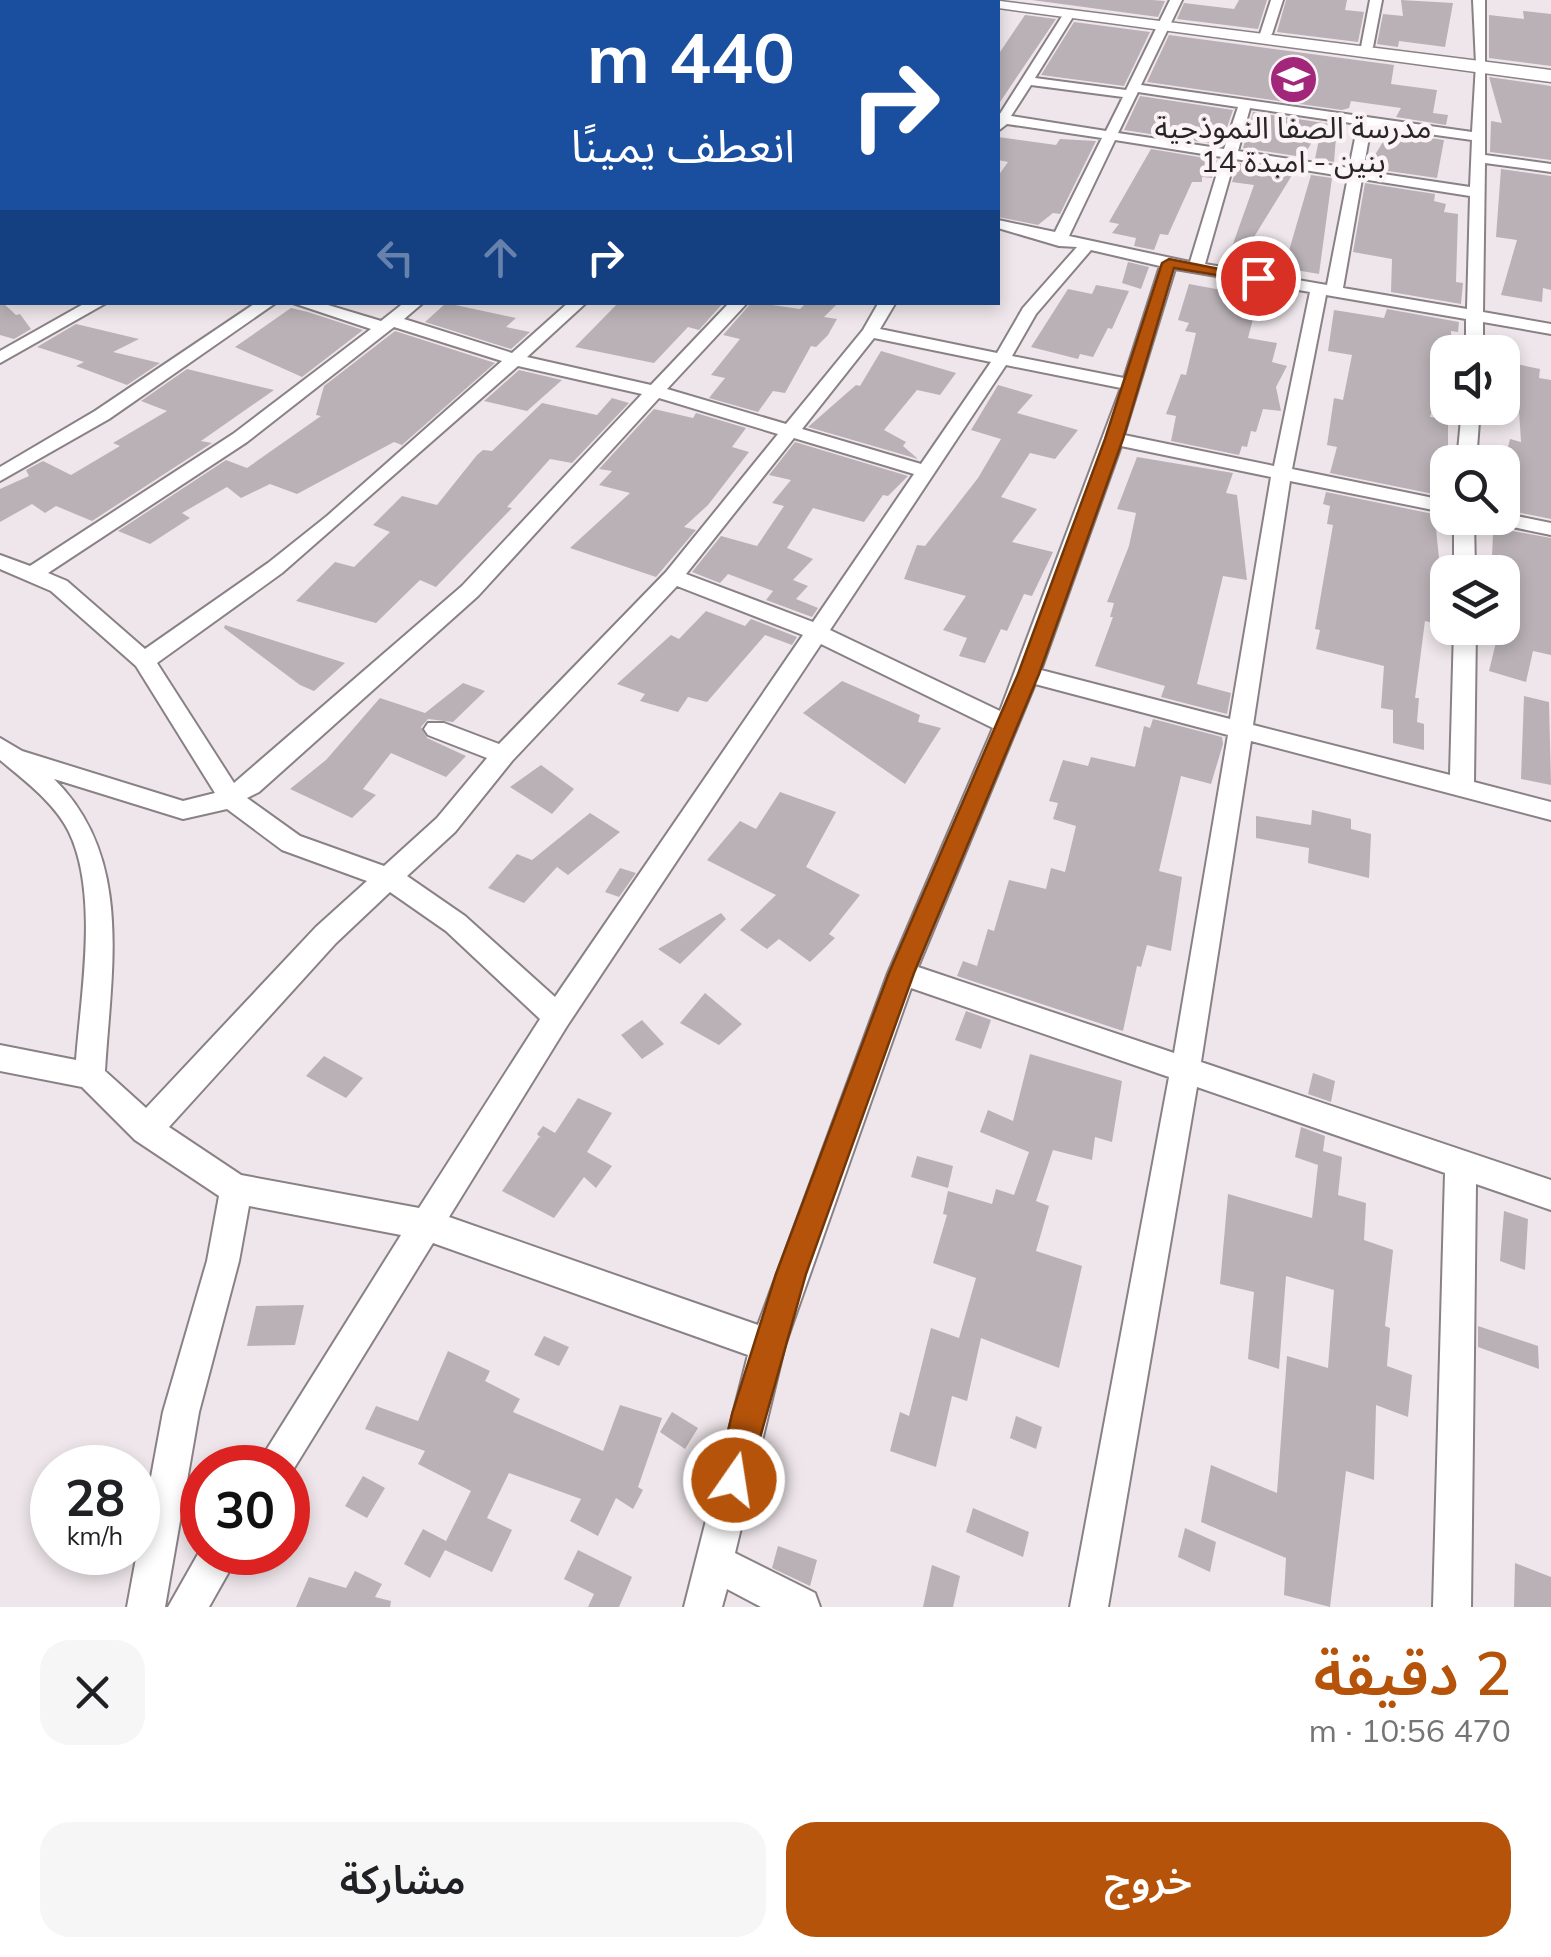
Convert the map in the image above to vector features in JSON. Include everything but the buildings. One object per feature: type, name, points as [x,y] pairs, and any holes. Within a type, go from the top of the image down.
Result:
[{"type":"main road","points":[[1009,0],[1551,74]]},
{"type":"main road","points":[[1000,3],[1072,7]]},
{"type":"main road","points":[[1277,37],[1480,64]]},
{"type":"street","points":[[1059,240],[1176,0]]},
{"type":"street","points":[[1276,0],[1277,37]]},
{"type":"street","points":[[1367,47],[1376,0]]},
{"type":"street","points":[[1475,335],[1480,193],[1479,0]]},
{"type":"street","points":[[1072,7],[1018,84],[1000,123],[1111,135],[1480,193]]},
{"type":"street","points":[[1018,84],[1132,91],[1245,104],[1478,137]]},
{"type":"street","points":[[1196,267],[1245,104]]},
{"type":"street","points":[[1090,1607],[1185,1073],[1282,472],[1365,122]]},
{"type":"street","points":[[1480,158],[1551,168]]},
{"type":"street","points":[[1000,225],[1169,263],[1551,329]]},
{"type":"street","points":[[287,1445],[557,1017],[1001,360],[1028,312],[1086,246]]},
{"type":"street","points":[[703,1607],[768,1345],[902,973],[1028,674],[1114,439],[1169,263]]},
{"type":"street","points":[[0,358],[95,305]]},
{"type":"street","points":[[0,475],[102,415],[265,305]]},
{"type":"street","points":[[310,305],[516,360],[655,391],[924,470]]},
{"type":"street","points":[[34,573],[240,438],[412,305]]},
{"type":"street","points":[[144,661],[319,532],[576,305]]},
{"type":"street","points":[[7,753],[184,810],[231,799],[454,607],[737,305]]},
{"type":"street","points":[[146,1130],[275,987],[446,825],[503,756],[673,577],[870,332],[881,305]]},
{"type":"street","points":[[870,332],[1130,385]]},
{"type":"street","points":[[1114,439],[1430,504]]},
{"type":"street","points":[[1520,523],[1551,529]]},
{"type":"street","points":[[0,561],[59,586],[144,661],[231,799],[269,830],[300,847],[389,880],[463,933],[557,1017]]},
{"type":"street","points":[[673,577],[770,612],[1006,724]]},
{"type":"street","points":[[1462,788],[1465,645]]},
{"type":"street","points":[[1028,674],[1551,811]]},
{"type":"street","points":[[436,729],[503,756]]},
{"type":"street","points":[[7,753],[65,807],[90,850],[97,890],[90,1076]]},
{"type":"street","points":[[902,973],[1551,1196]]},
{"type":"street","points":[[0,1058],[90,1076],[146,1130],[197,1168],[236,1189],[423,1224],[768,1345]]},
{"type":"street","points":[[1452,1607],[1462,1166]]},
{"type":"street","points":[[146,1607],[182,1412],[222,1260],[236,1189]]},
{"type":"street","points":[[713,1562],[801,1607]]},
{"type":"street","points":[[187,1607],[207,1575]]},
{"type":"place","name":"مدرسة الصفا النموذجية بنين - امبدة 14","points":[[1293,79]]},
{"type":"route","points":[[734,1480],[748,1414],[791,1274],[902,973],[1028,674],[1114,439],[1169,263],[1258,278]]}]
